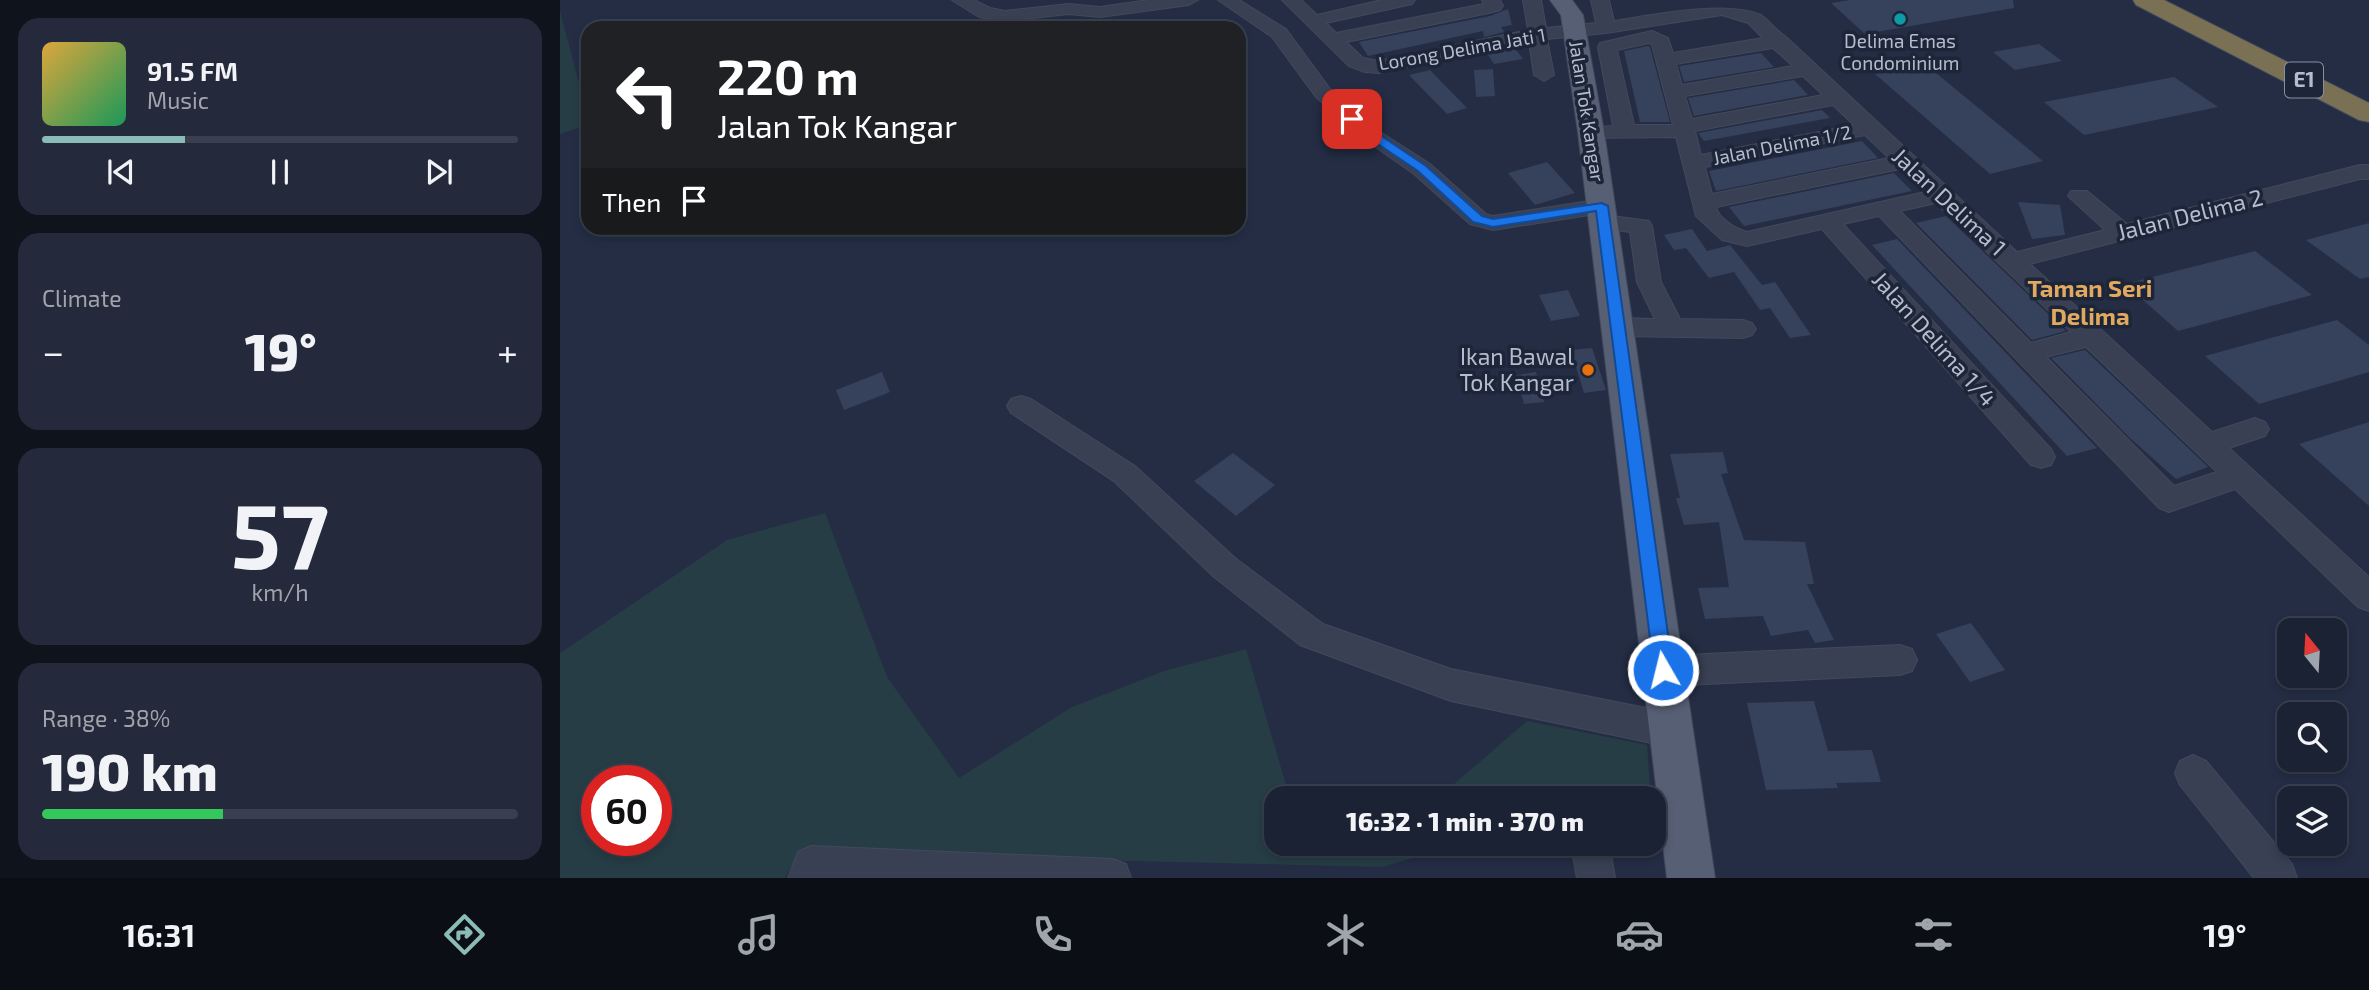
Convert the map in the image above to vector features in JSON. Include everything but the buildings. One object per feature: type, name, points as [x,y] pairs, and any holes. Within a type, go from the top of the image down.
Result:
[{"type":"highway","name":"E1","points":[[2145,0],[2369,114]]},
{"type":"highway","name":"E1","points":[[2176,0],[2369,101]]},
{"type":"main road","name":"Jalan Tok Kangar","points":[[1571,12],[1603,214],[1691,878]]},
{"type":"street","points":[[961,0],[985,13],[1005,16],[1069,9],[1100,12],[1189,0]]},
{"type":"street","name":"Jalan Tok Kangar","points":[[1227,0],[1279,33],[1323,93],[1367,132],[1422,169],[1478,219],[1493,223],[1603,214]]},
{"type":"street","name":"Lorong Delima Jati 1","points":[[1291,0],[1356,62],[1379,67],[1537,34],[1571,12]]},
{"type":"street","points":[[1313,21],[1406,0]]},
{"type":"street","points":[[1333,39],[1489,8],[1494,6],[1491,0]]},
{"type":"street","points":[[1532,0],[1544,75]]},
{"type":"street","points":[[1600,0],[1625,132]]},
{"type":"street","name":"Jalan Delima 1","points":[[1571,12],[1607,37],[1722,10],[1737,12],[1754,19],[2369,597]]},
{"type":"street","points":[[1607,37],[1652,37],[1661,42],[1707,216],[1730,235],[1747,239],[1942,195]]},
{"type":"street","points":[[1665,60],[1779,41]]},
{"type":"street","points":[[1674,92],[1808,69]]},
{"type":"street","points":[[1591,132],[1684,129],[1839,98]]},
{"type":"street","name":"Jalan Delima 1/2","points":[[1693,163],[1870,128]]},
{"type":"street","points":[[1704,203],[1906,161]]},
{"type":"street","name":"Jalan Delima 2","points":[[2012,261],[2360,172],[2369,172]]},
{"type":"street","points":[[2079,196],[2123,233]]},
{"type":"street","points":[[1884,208],[2169,500],[2240,475]]},
{"type":"street","points":[[1603,214],[1641,226],[1649,282],[1672,328]]},
{"type":"street","name":"Jalan Delima 1/4","points":[[1828,221],[2041,457]]},
{"type":"street","points":[[1618,327],[1743,329]]},
{"type":"street","points":[[2027,353],[2092,336]]},
{"type":"street","points":[[1021,406],[1125,474],[1224,567],[1312,635],[1451,685],[1671,730]]},
{"type":"street","points":[[2207,444],[2255,429]]},
{"type":"street","points":[[1663,670],[1900,660]]},
{"type":"street","points":[[2193,772],[2278,878]]},
{"type":"street","points":[[1592,856],[1596,878]]},
{"type":"street","points":[[807,878],[811,865],[1112,878]]},
{"type":"shaded area","points":[[560,11],[581,90],[581,127],[560,134]]},
{"type":"shaded area","points":[[825,513],[887,677],[959,778],[1072,707],[1164,671],[1246,649],[1286,786],[1264,786],[1264,856],[1419,856],[1382,867],[799,853],[785,878],[560,878],[560,653],[727,540]]},
{"type":"shaded area","points":[[1527,721],[1647,745],[1650,786],[1452,786]]},
{"type":"place","name":"Delima Emas Condominium","points":[[1900,19]]},
{"type":"place","name":"Ikan Bawal Tok Kangar","points":[[1588,370]]},
{"type":"district","name":"Taman Seri Delima","points":[[2090,303]]},
{"type":"route","points":[[1352,119],[1422,169],[1478,219],[1493,223],[1602,206],[1663,670]]}]
